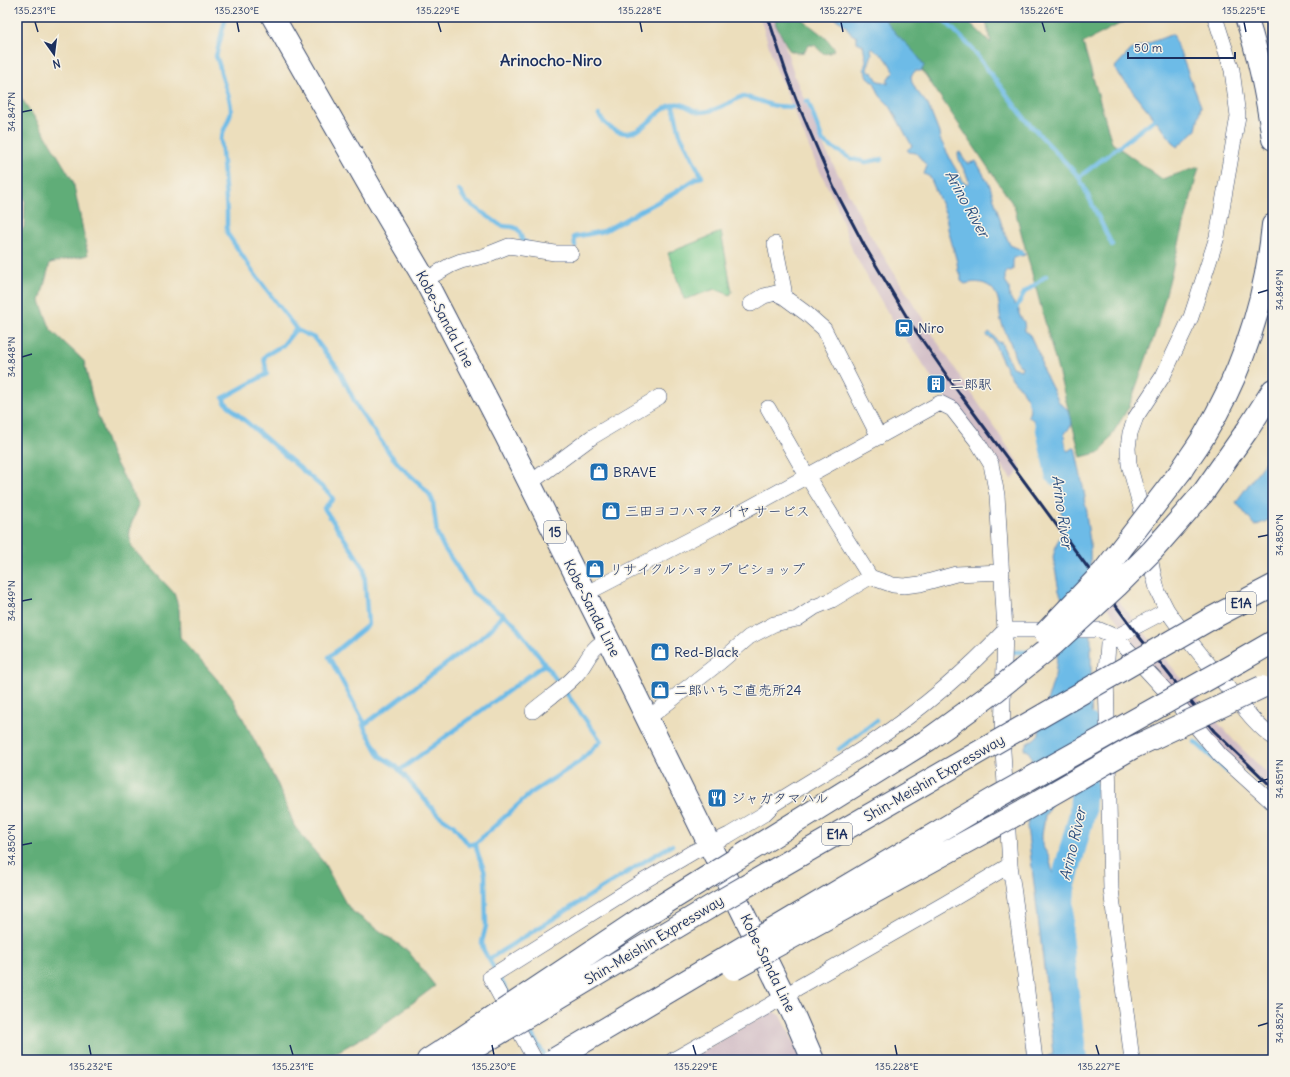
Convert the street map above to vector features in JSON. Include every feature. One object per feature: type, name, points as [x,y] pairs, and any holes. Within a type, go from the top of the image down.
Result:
[{"type":"main road","name":"Kobe-Sanda Line","points":[[273,17],[425,280],[530,483],[608,639],[784,996],[813,1060]]},
{"type":"main road","points":[[1246,17],[1257,49],[1268,99],[1273,139]]},
{"type":"main road","points":[[928,740],[1013,664],[1059,620],[1104,571],[1181,471],[1204,436],[1222,402],[1246,348],[1260,302],[1270,252],[1273,225]]},
{"type":"main road","points":[[428,1060],[460,1051],[663,904],[928,740],[997,690],[1054,644],[1117,586],[1153,550],[1203,493],[1248,429],[1273,390]]},
{"type":"main road","name":"Shin-Meishin Expressway","points":[[460,1051],[1210,619],[1273,586]]},
{"type":"main road","points":[[553,1060],[997,798],[1273,642]]},
{"type":"main road","points":[[561,1060],[797,936],[1017,814],[1132,748],[1269,683]]},
{"type":"street","points":[[1215,17],[1232,70],[1238,116],[1217,237],[1191,317],[1163,376],[1136,417],[1130,433],[1128,448],[1129,464],[1141,508],[1153,573],[1158,592],[1167,610],[1251,716],[1265,732],[1273,737]]},
{"type":"street","points":[[775,244],[784,297]]},
{"type":"street","points":[[425,280],[451,265],[461,261],[484,256],[510,246],[554,253],[571,253]]},
{"type":"street","points":[[751,304],[764,296],[776,292],[807,314],[824,330],[879,437]]},
{"type":"street","points":[[530,483],[592,436],[659,397]]},
{"type":"street","points":[[585,594],[720,524],[940,403],[952,409],[977,441],[991,464],[997,495],[1002,572],[1010,630],[1002,735],[1010,865],[1035,1060]]},
{"type":"street","points":[[768,408],[870,577],[893,585],[904,586],[920,584],[956,574],[1002,572]]},
{"type":"street","points":[[647,719],[720,662],[749,637],[774,624],[797,620],[815,607],[832,600],[870,577]]},
{"type":"street","points":[[1132,1060],[1111,889],[1106,673],[1108,644],[1116,637],[1167,610]]},
{"type":"street","points":[[535,1060],[490,977],[632,888],[693,852],[729,835],[764,814],[774,804],[874,742],[939,692],[1010,630],[1100,630],[1116,637],[1174,700],[1220,755],[1273,803]]},
{"type":"street","points":[[533,711],[577,674],[590,652],[599,643],[608,639]]},
{"type":"street","points":[[673,1060],[1010,865]]},
{"type":"shaded area","points":[[760,17],[776,17],[795,77],[822,143],[869,233],[938,343],[1021,467],[1012,480],[958,409],[948,402],[888,313],[853,252],[837,206],[814,159],[774,63]]},
{"type":"shaded area","points":[[1099,576],[1134,621],[1123,627],[1093,591]]},
{"type":"shaded area","points":[[1143,631],[1204,707],[1235,742],[1273,779],[1273,794],[1221,749],[1130,639]]},
{"type":"shaded area","points":[[771,1011],[781,1015],[802,1060],[688,1060]]},
{"type":"green space","points":[[775,17],[802,17],[803,20],[826,38],[835,49],[827,54],[820,51],[815,45],[808,45],[804,52],[797,53],[789,50],[776,25]]},
{"type":"green space","points":[[879,17],[964,17],[991,43],[985,17],[1133,17],[1083,43],[1112,143],[1162,179],[1199,167],[1157,328],[1129,407],[1101,452],[1081,457],[1014,206],[916,61]]},
{"type":"green space","points":[[17,92],[37,121],[73,181],[88,255],[50,263],[40,301],[51,330],[84,361],[93,401],[111,454],[139,505],[129,530],[131,547],[174,593],[179,609],[180,637],[230,694],[278,785],[295,827],[324,863],[345,902],[352,911],[408,951],[435,986],[379,1028],[323,1060],[17,1060],[17,235],[24,227],[25,201],[17,185]]},
{"type":"green space","points":[[721,232],[732,292],[730,295],[715,289],[684,299],[668,253]]},
{"type":"water","points":[[834,17],[883,17],[924,66],[921,71],[915,71],[911,76],[912,82],[916,90],[928,105],[940,139],[951,161],[964,183],[967,184],[969,182],[968,178],[959,160],[958,153],[960,152],[967,164],[976,161],[990,186],[1003,229],[1010,245],[1022,250],[1025,255],[1013,258],[1013,270],[1007,270],[1005,273],[1005,280],[1009,288],[1010,298],[1019,310],[1019,314],[1024,322],[1025,331],[1030,335],[1041,359],[1042,368],[1060,404],[1069,412],[1071,418],[1072,424],[1064,435],[1066,450],[1069,451],[1075,447],[1085,497],[1084,499],[1090,542],[1092,757],[1080,762],[1079,774],[1055,796],[1045,816],[1042,845],[1049,857],[1053,874],[1051,883],[1064,991],[1077,1060],[1054,1060],[1054,1057],[1051,1057],[1050,1060],[1047,1060],[1047,1057],[1053,1054],[1053,1042],[1027,826],[1030,812],[1041,783],[1039,764],[1037,761],[1034,766],[1025,770],[1027,766],[1032,763],[1030,754],[1027,750],[1024,750],[1026,744],[1039,734],[1040,724],[1055,676],[1062,612],[1062,598],[1059,591],[1053,557],[1057,543],[1063,531],[1063,521],[1061,497],[1049,441],[1052,438],[1051,433],[1045,422],[1038,423],[1028,416],[1030,410],[1027,399],[1009,374],[993,339],[986,336],[989,332],[999,343],[1001,342],[1012,367],[1021,370],[1022,366],[1019,365],[1014,355],[1001,321],[999,302],[996,294],[993,289],[985,284],[975,282],[965,284],[961,281],[961,275],[958,271],[946,215],[930,177],[924,174],[927,166],[916,153],[909,152],[907,150],[912,146],[890,106],[880,96],[874,82],[868,77],[864,69],[866,60],[863,45],[857,42],[857,37],[851,33],[845,25]],"holes":[[[872,48],[885,58],[894,73],[888,78],[888,84],[878,81],[873,73],[867,69],[872,54]]]},
{"type":"water","points":[[1173,34],[1201,106],[1196,130],[1177,147],[1114,68],[1131,50]]},
{"type":"water","points":[[1273,451],[1273,518],[1255,526],[1236,502]]},
{"type":"waterway","points":[[226,17],[216,56],[231,106],[229,118],[221,139],[227,213],[227,233],[254,273],[297,330],[314,338],[339,370],[358,408],[390,454],[401,467],[430,495],[433,502],[437,534],[444,548],[473,593],[512,621],[601,741],[579,762],[531,793],[476,843],[477,851],[485,874],[486,926],[482,942],[483,949],[511,998]]},
{"type":"waterway","points":[[941,17],[969,45],[1026,120],[1079,177]]},
{"type":"waterway","points":[[599,115],[611,128],[626,133],[634,132],[641,128],[667,107],[675,104],[682,104],[698,112],[704,112],[711,111],[741,97],[746,97],[773,105],[792,107]]},
{"type":"waterway","points":[[806,101],[808,101],[823,142],[852,159],[866,162],[882,159]]},
{"type":"waterway","points":[[575,246],[574,237],[604,231],[674,193],[697,178],[702,177],[680,134],[673,105]]},
{"type":"waterway","points":[[1112,245],[1079,177],[1155,119]]},
{"type":"waterway","points":[[459,190],[466,201],[500,225],[517,229],[523,241],[528,243]]},
{"type":"waterway","points":[[1014,312],[1024,293],[1046,276]]},
{"type":"waterway","points":[[296,329],[283,345],[266,355],[264,358],[267,374],[223,398],[235,412],[329,493],[333,499],[324,508],[364,568],[368,625],[329,657],[365,724],[363,725],[380,756],[396,766],[437,814],[453,825],[469,845],[476,843]]},
{"type":"waterway","name":"Arino River","points":[[1040,396],[1046,415],[1058,474]]},
{"type":"waterway","points":[[365,724],[481,638],[492,628],[503,614]]},
{"type":"waterway","points":[[1014,652],[1032,652]]},
{"type":"waterway","points":[[400,770],[545,664]]},
{"type":"waterway","points":[[839,749],[876,721]]},
{"type":"waterway","name":"Arino River","points":[[1074,1060],[1059,936],[1062,888],[1082,814],[1088,726]]},
{"type":"waterway","points":[[1195,742],[1228,772]]},
{"type":"waterway","points":[[489,959],[672,845]]},
{"type":"waterway","points":[[525,1023],[547,1058]]},
{"type":"railway","points":[[768,17],[798,104],[834,188],[864,245],[911,324],[954,386],[1133,629],[1214,731],[1273,788]]},
{"type":"place","name":"Niro","points":[[904,328]]},
{"type":"place","name":"二郎駅","points":[[936,384]]},
{"type":"place","name":"BRAVE","points":[[599,472]]},
{"type":"place","name":"三田ヨコハマタイヤ サービス","points":[[611,511]]},
{"type":"place","name":"リサイクルショップ ビショップ","points":[[595,569]]},
{"type":"place","name":"Red-Black","points":[[660,652]]},
{"type":"place","name":"二郎いちご直売所24","points":[[660,690]]},
{"type":"place","name":"ジャガタマハル","points":[[717,798]]},
{"type":"district","name":"Arinocho-Niro","points":[[551,60]]}]
